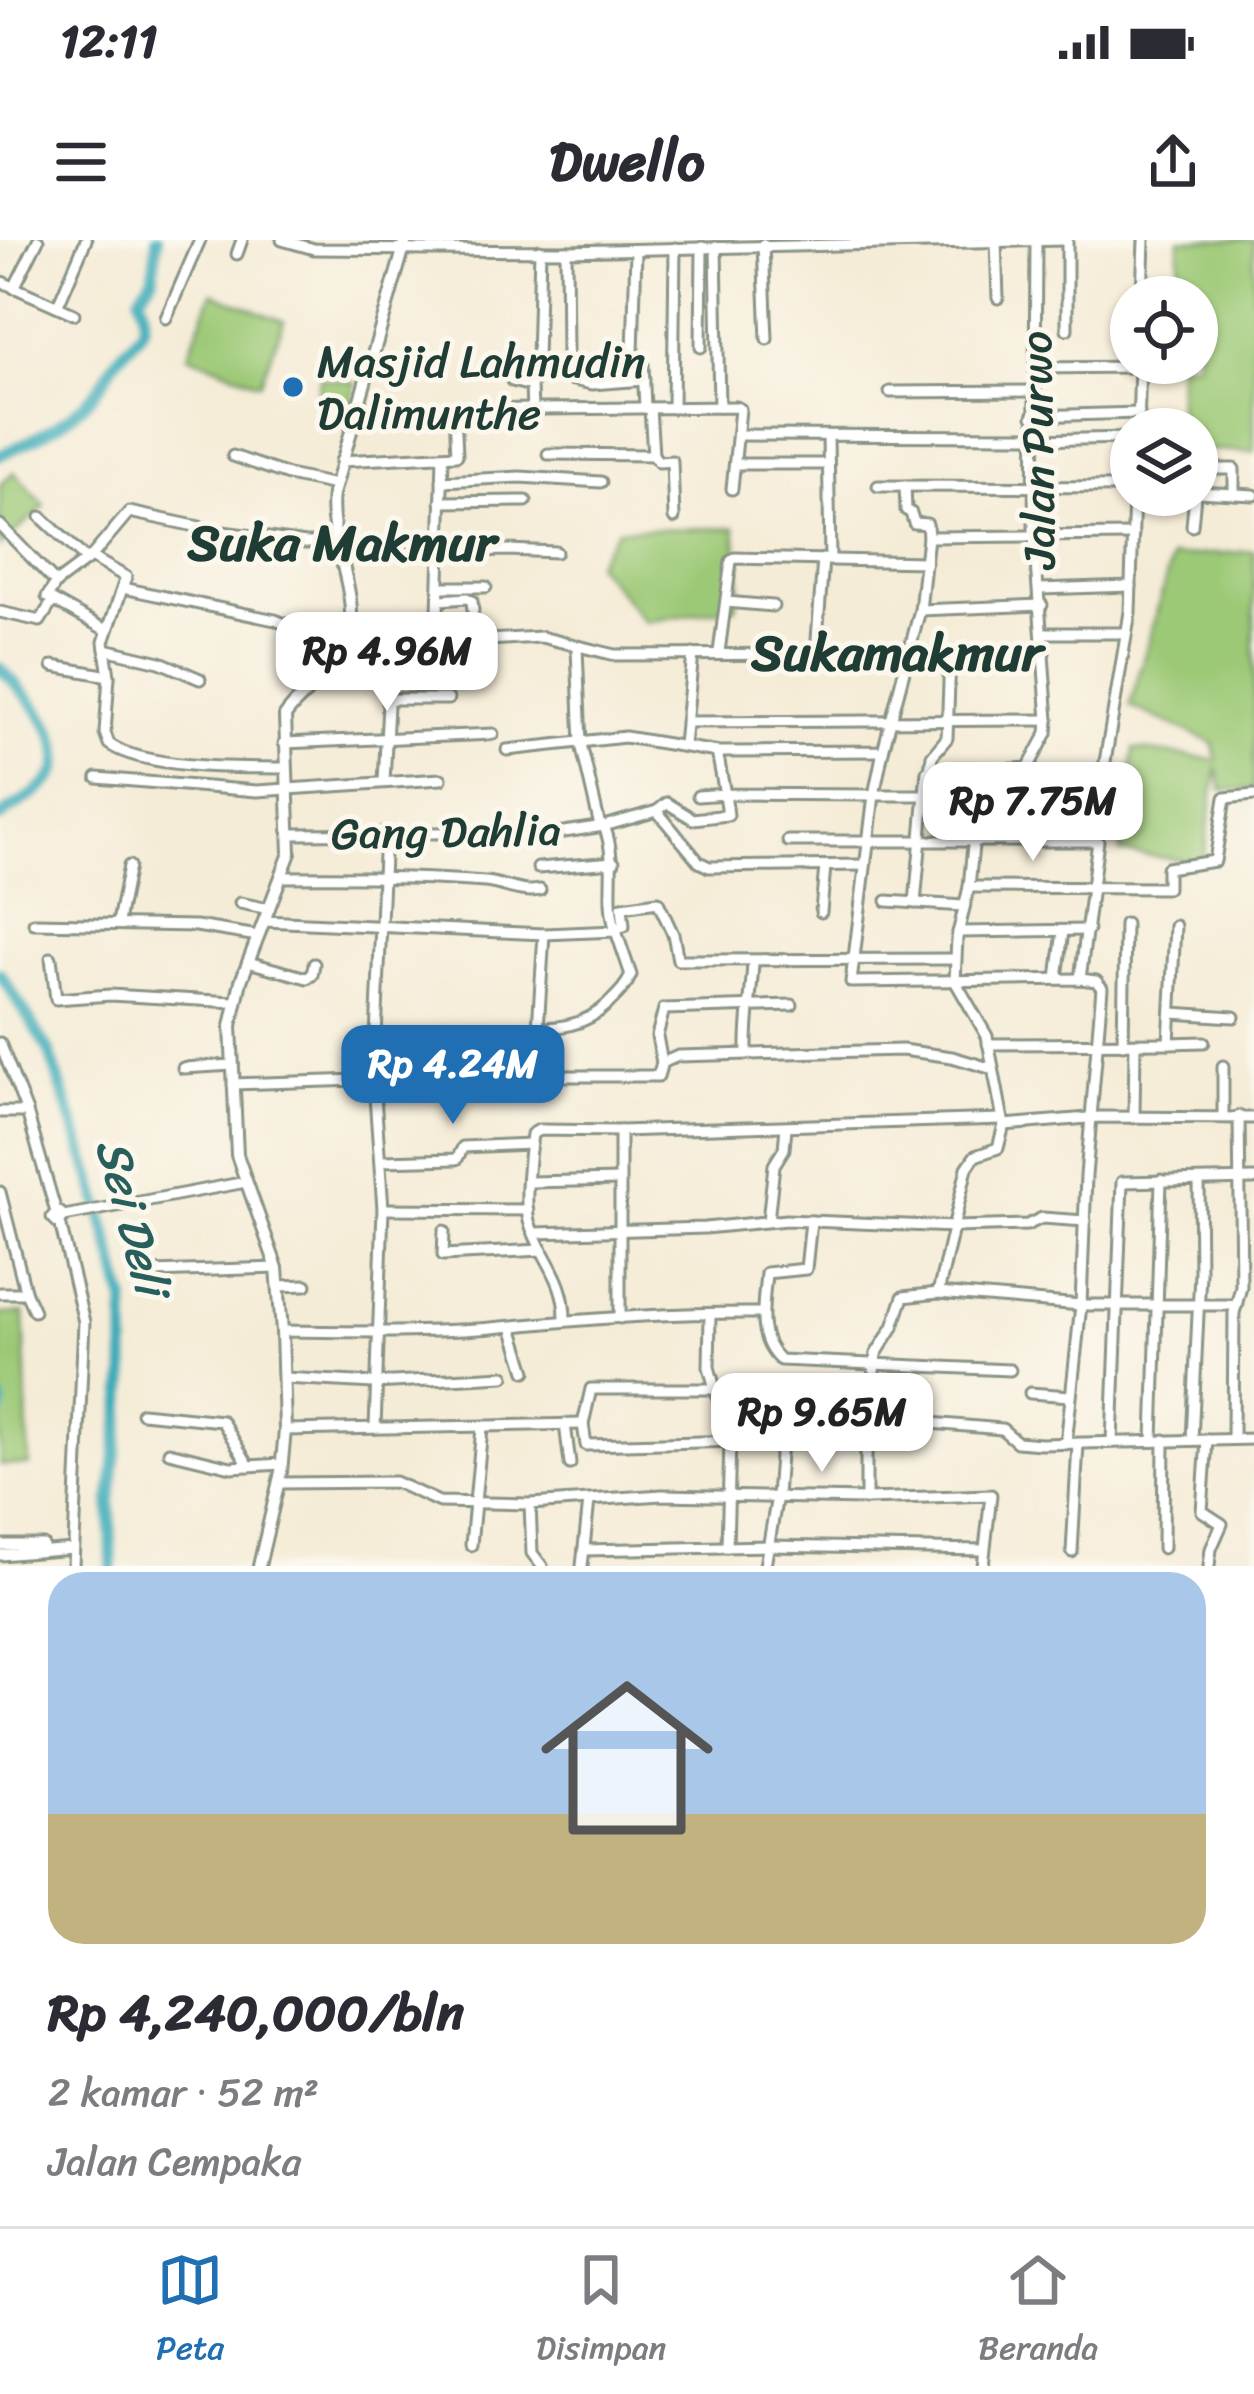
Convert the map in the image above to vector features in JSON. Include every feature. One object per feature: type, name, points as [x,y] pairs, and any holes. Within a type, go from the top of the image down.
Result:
[{"type":"main road","points":[[259,1566],[279,1483],[285,1430],[282,1331],[277,1268],[237,1155],[234,1002],[282,877],[292,834],[284,742],[288,712],[328,673],[345,648],[350,599],[331,515],[335,485],[404,245]]},
{"type":"street","points":[[14,288],[38,240]]},
{"type":"street","points":[[58,305],[86,240]]},
{"type":"street","points":[[166,318],[200,240]]},
{"type":"street","points":[[237,254],[242,240]]},
{"type":"street","points":[[282,240],[314,249],[404,245],[566,250],[1066,240],[1067,328]]},
{"type":"street","points":[[1143,276],[1144,240]]},
{"type":"street","points":[[996,241],[998,298]]},
{"type":"street","name":"Jalan Purwo","points":[[1036,241],[1034,538],[1048,720]]},
{"type":"street","points":[[763,244],[767,339]]},
{"type":"street","points":[[537,359],[548,247]]},
{"type":"street","points":[[716,247],[719,406]]},
{"type":"street","points":[[673,408],[675,248]]},
{"type":"street","points":[[701,347],[702,248]]},
{"type":"street","points":[[566,250],[567,361],[573,380],[592,384],[644,380]]},
{"type":"street","points":[[636,250],[634,353],[644,364],[652,455],[659,462],[672,461],[674,518]]},
{"type":"street","points":[[0,281],[74,314]]},
{"type":"street","points":[[1035,368],[1110,366]]},
{"type":"street","points":[[512,381],[531,386],[532,410]]},
{"type":"street","points":[[890,392],[1034,391]]},
{"type":"street","points":[[357,411],[740,409],[732,489]]},
{"type":"street","points":[[341,461],[458,454],[455,411]]},
{"type":"street","points":[[1033,416],[1110,414]]},
{"type":"street","points":[[739,435],[1110,438]]},
{"type":"street","points":[[816,652],[827,560],[828,436]]},
{"type":"street","points":[[548,454],[652,455]]},
{"type":"street","points":[[232,456],[335,485]]},
{"type":"street","points":[[437,643],[442,457]]},
{"type":"street","points":[[735,464],[828,464]]},
{"type":"street","points":[[1218,469],[1234,469],[1234,494]]},
{"type":"street","points":[[442,481],[525,477],[602,482]]},
{"type":"street","points":[[878,486],[1110,487]]},
{"type":"street","points":[[905,486],[906,510],[914,523],[927,524],[926,562],[920,610],[900,696],[887,723],[874,795],[852,982],[1057,978],[1096,981],[1102,988],[1081,1305],[1070,1396],[1072,1552]]},
{"type":"street","points":[[1218,494],[1254,495]]},
{"type":"street","points":[[441,502],[526,501]]},
{"type":"street","points":[[0,612],[38,622],[56,583],[89,558],[132,512],[223,532],[339,549],[556,553]]},
{"type":"street","points":[[1080,979],[1126,633],[1133,516]]},
{"type":"street","points":[[1192,526],[1193,516]]},
{"type":"street","points":[[41,517],[89,558],[124,574],[106,630],[105,733],[114,749],[193,765],[286,768]]},
{"type":"street","points":[[0,525],[56,583]]},
{"type":"street","points":[[928,537],[1133,535]]},
{"type":"street","points":[[719,652],[735,558],[926,562]]},
{"type":"street","points":[[1039,589],[1131,586]]},
{"type":"street","points":[[441,587],[486,587]]},
{"type":"street","points":[[123,588],[275,620],[345,648],[541,637],[615,655],[1044,653]]},
{"type":"street","points":[[50,599],[106,630]]},
{"type":"street","points":[[441,600],[470,599],[473,611]]},
{"type":"street","points":[[726,602],[773,606]]},
{"type":"street","points":[[920,610],[1042,605]]},
{"type":"street","points":[[1044,633],[1126,633]]},
{"type":"street","points":[[384,782],[391,646]]},
{"type":"street","points":[[496,1076],[498,1031],[569,1028],[585,1022],[624,989],[632,975],[608,893],[614,862],[580,744],[577,648]]},
{"type":"street","points":[[105,649],[160,662],[200,679]]},
{"type":"street","points":[[684,745],[693,654]]},
{"type":"street","points":[[922,795],[932,756],[946,740],[950,655]]},
{"type":"street","points":[[53,666],[109,676]]},
{"type":"street","points":[[387,699],[448,699]]},
{"type":"street","points":[[686,722],[1048,720],[1028,768],[930,770]]},
{"type":"street","points":[[284,742],[493,734]]},
{"type":"street","points":[[507,750],[625,737],[717,752],[883,751]]},
{"type":"street","points":[[717,752],[726,817],[693,819],[667,803],[656,811],[699,862],[709,868],[865,865]]},
{"type":"street","points":[[938,1293],[967,1168],[975,1156],[999,1147],[1003,1122],[979,1018],[956,981],[958,932],[986,771]]},
{"type":"street","points":[[97,778],[230,790],[441,779]]},
{"type":"street","points":[[698,796],[922,795],[926,799],[915,903]]},
{"type":"street","points":[[969,887],[1167,889],[1167,868],[1212,863],[1217,856],[1225,798],[1254,795]]},
{"type":"street","name":"Gang Dahlia","points":[[292,834],[536,834],[602,826],[656,811]]},
{"type":"street","points":[[374,1428],[383,1209],[374,1082],[385,832]]},
{"type":"street","points":[[788,841],[1095,841]]},
{"type":"street","points":[[538,868],[614,862]]},
{"type":"street","points":[[118,922],[129,866]]},
{"type":"street","points":[[820,912],[825,866]]},
{"type":"street","points":[[282,877],[383,875],[540,890]]},
{"type":"street","points":[[887,901],[964,906]]},
{"type":"street","points":[[239,903],[267,915],[544,934],[616,930],[624,926],[622,907],[658,902],[673,934],[678,960]]},
{"type":"street","points":[[34,923],[196,926],[258,936]]},
{"type":"street","points":[[1125,924],[1134,1118]]},
{"type":"street","points":[[1169,1043],[1175,926]]},
{"type":"street","points":[[958,932],[1088,930]]},
{"type":"street","points":[[1057,978],[1063,931]]},
{"type":"street","points":[[538,1029],[544,934]]},
{"type":"street","points":[[51,958],[57,1000],[110,994],[114,998],[209,997],[234,1002]]},
{"type":"street","points":[[662,961],[955,959]]},
{"type":"street","points":[[747,1053],[753,961]]},
{"type":"street","points":[[248,962],[307,978],[314,964]]},
{"type":"street","points":[[233,1084],[658,1076],[662,1064],[657,1036],[664,1009],[793,1005]]},
{"type":"street","points":[[1172,1013],[1234,1017]]},
{"type":"street","points":[[988,1045],[1204,1042]]},
{"type":"street","points":[[0,1043],[64,1216],[84,1322],[73,1566]]},
{"type":"street","points":[[662,1064],[678,1056],[902,1049],[993,1069]]},
{"type":"street","points":[[183,1068],[233,1065]]},
{"type":"street","points":[[1223,1066],[1223,1115]]},
{"type":"street","points":[[0,1112],[27,1112]]},
{"type":"street","points":[[1233,1439],[1241,1287],[1238,1116]]},
{"type":"street","points":[[565,1318],[563,1287],[542,1250],[528,1210],[531,1144],[539,1130],[1254,1118]]},
{"type":"street","points":[[768,1221],[774,1166],[784,1149],[786,1127]]},
{"type":"street","points":[[620,1131],[620,1318]]},
{"type":"street","points":[[382,1160],[457,1160],[463,1147],[531,1144]]},
{"type":"street","points":[[1112,1442],[1122,1183],[1254,1179]]},
{"type":"street","points":[[530,1182],[619,1180]]},
{"type":"street","points":[[1161,1180],[1157,1305],[1163,1548]]},
{"type":"street","points":[[1192,1440],[1199,1181]]},
{"type":"street","points":[[64,1216],[246,1182]]},
{"type":"street","points":[[0,1192],[34,1311]]},
{"type":"street","points":[[383,1209],[528,1210]]},
{"type":"street","points":[[535,1233],[768,1221],[954,1227],[1028,1225],[1042,1219],[1084,1221]]},
{"type":"street","points":[[811,1221],[807,1267],[766,1272],[762,1313],[766,1342],[780,1360],[1010,1370]]},
{"type":"street","points":[[444,1232],[443,1255],[542,1250]]},
{"type":"street","points":[[3,1252],[17,1251]]},
{"type":"street","points":[[154,1272],[277,1268]]},
{"type":"street","points":[[279,1286],[306,1285]]},
{"type":"street","points":[[0,1294],[25,1291]]},
{"type":"street","points":[[866,1499],[866,1443],[875,1362],[903,1297],[938,1293],[1081,1305],[1237,1305]]},
{"type":"street","points":[[282,1331],[512,1327],[565,1318],[762,1313]]},
{"type":"street","points":[[710,1315],[709,1367],[730,1441],[727,1546]]},
{"type":"street","points":[[512,1327],[526,1371]]},
{"type":"street","points":[[284,1378],[374,1382],[504,1376]]},
{"type":"street","points":[[756,1389],[591,1389],[583,1424],[589,1447],[730,1441],[866,1443]]},
{"type":"street","points":[[1030,1393],[1070,1396]]},
{"type":"street","points":[[142,1413],[222,1421],[248,1466]]},
{"type":"street","points":[[871,1418],[1001,1429],[1017,1442],[1254,1439]]},
{"type":"street","points":[[565,1424],[570,1464]]},
{"type":"street","points":[[285,1430],[583,1424]]},
{"type":"street","points":[[471,1545],[482,1428]]},
{"type":"street","points":[[1207,1440],[1202,1511],[1222,1522],[1210,1549],[1209,1566]]},
{"type":"street","points":[[765,1566],[781,1442]]},
{"type":"street","points":[[169,1452],[231,1467],[281,1464]]},
{"type":"street","points":[[279,1483],[395,1482],[440,1502],[530,1504],[662,1495],[866,1499],[991,1495],[983,1566]]},
{"type":"street","points":[[582,1566],[589,1501]]},
{"type":"street","points":[[530,1504],[532,1553],[542,1566]]},
{"type":"street","points":[[0,1545],[24,1550],[73,1549]]},
{"type":"street","points":[[0,1556],[43,1545]]},
{"type":"street","points":[[584,1550],[770,1546],[982,1550]]},
{"type":"street","points":[[670,1548],[670,1566]]},
{"type":"green space","points":[[1179,240],[1254,240],[1254,452],[1218,450],[1218,408],[1178,408],[1178,384],[1218,384],[1218,276],[1179,276]]},
{"type":"green space","points":[[212,293],[284,321],[260,383],[188,355]]},
{"type":"green space","points":[[320,378],[355,383],[352,408],[317,404]]},
{"type":"green space","points":[[14,472],[45,506],[0,546],[0,485]]},
{"type":"green space","points":[[735,528],[740,582],[736,607],[645,622],[595,563],[618,529]]},
{"type":"green space","points":[[1254,551],[1254,789],[1222,790],[1217,767],[1203,863],[1120,852],[1134,749],[1217,760],[1213,743],[1130,706],[1172,557]]},
{"type":"green space","points":[[24,1313],[29,1465],[0,1465],[0,1314]]},
{"type":"waterway","name":"Sei Deli","points":[[0,455],[81,407],[140,332],[145,318],[140,296],[153,277],[157,240]]},
{"type":"waterway","name":"Sei Deli","points":[[0,668],[46,721],[58,754],[47,783],[0,818]]},
{"type":"waterway","name":"Sei Deli","points":[[0,973],[49,1051],[93,1181],[125,1301],[125,1381],[110,1503],[112,1566]]},
{"type":"waterway","points":[[0,1397],[4,1405],[0,1418]]},
{"type":"place","name":"Masjid Lahmudin Dalimunthe","points":[[293,387]]},
{"type":"district","name":"Suka Makmur","points":[[342,542]]},
{"type":"district","name":"Sukamakmur","points":[[897,652]]}]
